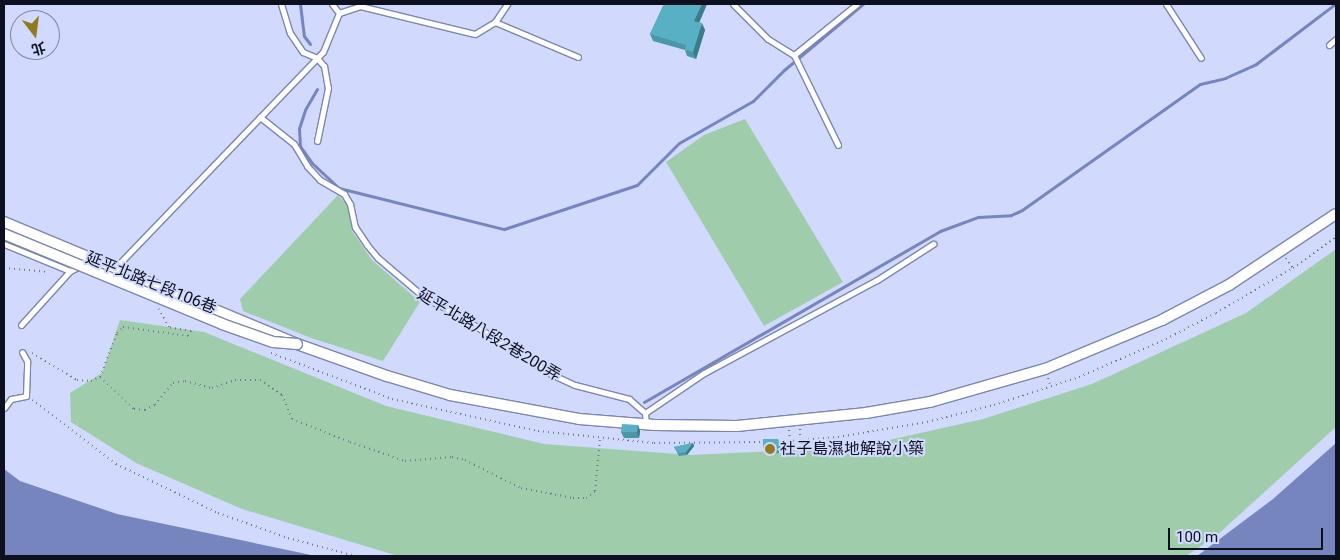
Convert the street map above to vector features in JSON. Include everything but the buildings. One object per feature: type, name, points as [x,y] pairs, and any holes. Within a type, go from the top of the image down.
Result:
[{"type":"street","points":[[4,234],[196,315],[273,342],[297,344],[387,376],[450,394],[579,419],[646,424],[737,426],[800,422],[930,402],[1035,372],[1103,347],[1229,285],[1336,214]]},
{"type":"street","name":"延平北路七段106巷","points":[[4,222],[297,344]]},
{"type":"lane","points":[[281,4],[290,33],[303,52],[317,58],[324,66],[328,88],[317,141]]},
{"type":"lane","points":[[332,4],[339,13]]},
{"type":"lane","points":[[21,325],[75,266],[117,279],[119,270],[260,117],[323,52],[339,13],[360,6],[475,34],[495,22],[507,4]]},
{"type":"lane","points":[[733,4],[768,39],[794,55],[838,145]]},
{"type":"lane","points":[[794,55],[858,4]]},
{"type":"lane","points":[[1166,4],[1201,58]]},
{"type":"lane","points":[[495,22],[578,57]]},
{"type":"lane","points":[[1329,45],[1336,40]]},
{"type":"lane","name":"延平北路八段2巷200弄","points":[[260,117],[294,144],[307,166],[320,180],[344,194],[350,204],[356,227],[366,244],[378,258],[424,298],[452,311],[551,374],[575,385],[630,399],[645,412]]},
{"type":"lane","points":[[4,244],[70,271]]},
{"type":"lane","points":[[646,424],[645,412],[704,373],[877,280],[933,244]]},
{"type":"lane","points":[[4,408],[11,399],[26,396],[27,361],[24,350]]},
{"type":"path","points":[[4,268],[52,271],[54,265]]},
{"type":"path","points":[[24,350],[77,380],[91,381],[100,377],[117,333],[123,327],[188,336],[191,331],[169,327],[159,309]]},
{"type":"path","points":[[100,377],[134,409],[145,410],[155,405],[164,391],[179,382],[212,388],[235,380],[260,380],[282,395],[292,419],[350,442],[405,461],[452,457],[465,460],[521,488],[573,498],[586,498],[595,491],[600,439]]},
{"type":"path","points":[[26,396],[57,422],[125,468],[218,513],[288,538],[356,556]]},
{"type":"path","points":[[800,422],[800,440]]},
{"type":"green space","points":[[745,119],[843,282],[764,326],[666,162],[704,135]]},
{"type":"green space","points":[[338,195],[349,207],[352,231],[372,260],[420,302],[383,361],[311,338],[243,311],[240,299]]},
{"type":"green space","points":[[1336,249],[1336,427],[1216,536],[1186,556],[398,556],[242,509],[136,463],[71,422],[70,393],[102,373],[120,320],[204,332],[386,406],[544,444],[690,455],[858,447],[983,419],[1092,384],[1246,313]]},
{"type":"water","points":[[1336,443],[1336,556],[1197,556],[1273,499]]},
{"type":"water","points":[[4,469],[20,481],[117,514],[316,556],[4,556]]},
{"type":"waterway","points":[[300,4],[304,36],[310,44]]},
{"type":"waterway","points":[[317,89],[305,110],[299,128],[300,146],[312,163],[339,188],[504,229],[637,185],[679,143],[753,101],[784,70],[863,4]]},
{"type":"waterway","points":[[644,402],[940,231],[978,217],[1011,215],[1022,210],[1200,84],[1225,78],[1256,64],[1335,4]]},
{"type":"place","name":"社子島濕地解說小築","points":[[770,449]]}]
